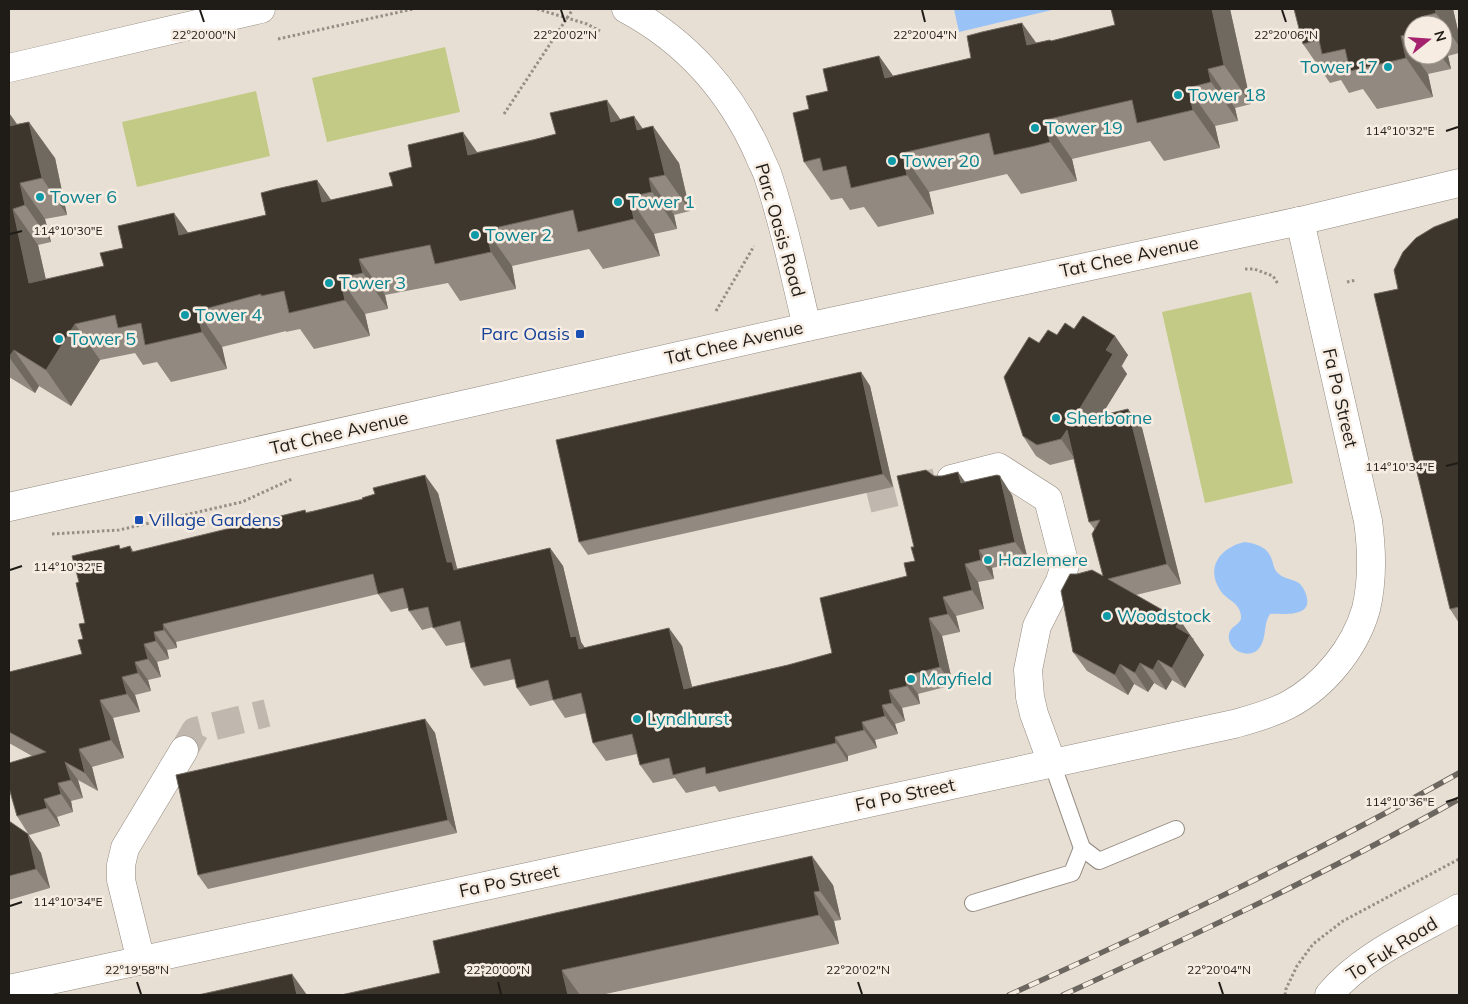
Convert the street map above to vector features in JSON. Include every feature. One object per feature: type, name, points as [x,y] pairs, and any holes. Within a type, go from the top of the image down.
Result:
[{"type":"street","points":[[9,68],[261,9]]},
{"type":"street","name":"Parc Oasis Road","points":[[626,9],[644,19],[685,50],[720,88],[748,131],[769,178],[785,231],[807,327]]},
{"type":"street","name":"Tat Chee Avenue","points":[[9,507],[807,327],[1300,220],[1459,183]]},
{"type":"street","name":"Fa Po Street","points":[[9,989],[1234,724],[1288,705],[1308,692],[1326,676],[1355,634],[1365,610],[1370,588],[1371,564],[1368,521],[1300,220]]},
{"type":"street","points":[[951,479],[998,467],[1048,499],[1065,565],[1060,581],[1037,626],[1028,670],[1030,697],[1034,714],[1052,763]]},
{"type":"street","points":[[141,961],[121,880],[121,865],[125,848],[184,750]]},
{"type":"street","name":"To Fuk Road","points":[[1329,995],[1340,982],[1388,947],[1459,908]]},
{"type":"lane","points":[[1052,763],[1082,848],[1099,861],[1176,829]]},
{"type":"lane","points":[[973,904],[1072,873],[1082,848]]},
{"type":"path","points":[[537,9],[587,24],[604,33]]},
{"type":"path","points":[[504,114],[573,9]]},
{"type":"path","points":[[716,311],[757,240]]},
{"type":"path","points":[[1238,269],[1254,269],[1273,276],[1281,290]]},
{"type":"path","points":[[51,534],[119,530],[242,502],[296,478]]},
{"type":"path","points":[[1285,995],[1297,966],[1313,944],[1343,921],[1459,859]]},
{"type":"green space","points":[[445,47],[460,112],[327,142],[312,78]]},
{"type":"green space","points":[[256,91],[270,156],[137,187],[122,122]]},
{"type":"green space","points":[[1251,292],[1293,483],[1205,503],[1162,312]]},
{"type":"water","points":[[954,9],[1056,9],[959,32]]},
{"type":"water","points":[[1245,542],[1265,549],[1277,572],[1300,584],[1305,591],[1307,604],[1300,612],[1270,614],[1266,622],[1264,639],[1260,647],[1256,651],[1245,654],[1235,649],[1229,640],[1230,631],[1241,619],[1240,611],[1220,590],[1214,574],[1218,559],[1223,553],[1229,548]]},
{"type":"building","points":[[1111,9],[1212,9],[1224,65],[1208,69],[1211,82],[1188,88],[1193,110],[1137,123],[1132,100],[1045,120],[1050,142],[1035,146],[994,155],[989,133],[902,153],[907,175],[851,188],[846,166],[823,171],[820,158],[804,162],[793,113],[809,109],[806,96],[828,91],[823,69],[879,56],[885,78],[971,58],[967,36],[982,32],[1022,23],[1027,45],[1115,25]]},
{"type":"building","points":[[1294,9],[1435,9],[1436,13],[1428,15],[1403,15],[1403,36],[1401,36],[1403,59],[1350,71],[1345,49],[1322,54],[1319,40],[1303,44]]},
{"type":"building","points":[[607,100],[611,122],[634,116],[637,130],[653,126],[665,175],[649,178],[652,192],[629,197],[634,219],[578,232],[573,210],[486,230],[491,252],[435,264],[430,245],[359,259],[363,273],[340,278],[345,300],[289,313],[284,291],[261,296],[261,294],[197,311],[202,332],[145,345],[141,323],[118,328],[115,315],[75,324],[46,370],[14,350],[9,357],[9,126],[29,122],[42,178],[20,183],[25,205],[13,209],[29,283],[104,266],[100,253],[123,248],[118,226],[174,213],[179,235],[266,215],[261,193],[276,189],[317,180],[322,202],[393,186],[389,173],[412,167],[408,145],[463,132],[468,155],[556,134],[550,113]]},
{"type":"building","points":[[1459,218],[1459,607],[1450,609],[1374,294],[1398,289],[1394,270],[1403,252],[1416,238],[1434,227]]},
{"type":"building","points":[[1083,316],[1115,336],[1106,350],[1113,354],[1071,423],[1128,409],[1167,564],[1108,579],[1180,620],[1176,627],[1190,635],[1172,668],[1158,660],[1153,670],[1140,663],[1135,673],[1120,664],[1115,675],[1073,652],[1061,591],[1070,574],[1092,570],[1103,576],[1092,534],[1100,520],[1089,522],[1067,430],[1061,439],[1037,445],[1023,436],[1004,377],[1029,337],[1039,343],[1048,330],[1057,335],[1065,323],[1074,329]]},
{"type":"building","points":[[861,372],[883,474],[579,542],[556,440]]},
{"type":"building","points":[[926,470],[934,476],[958,472],[961,483],[997,475],[1000,476],[1015,542],[979,550],[981,560],[965,564],[972,590],[943,597],[948,614],[929,618],[940,667],[905,676],[907,686],[889,690],[892,703],[882,705],[885,716],[862,722],[864,730],[835,737],[836,743],[706,774],[705,767],[673,775],[669,758],[640,765],[632,734],[593,743],[581,693],[553,700],[548,680],[517,688],[510,659],[471,668],[460,621],[433,628],[428,607],[409,611],[403,588],[378,594],[373,574],[163,624],[164,630],[154,632],[156,641],[144,644],[148,659],[135,662],[138,673],[122,677],[127,694],[100,700],[111,740],[79,749],[85,773],[65,762],[71,780],[58,783],[61,794],[44,799],[47,808],[17,816],[9,788],[9,763],[46,752],[9,732],[9,672],[82,654],[78,640],[83,639],[79,624],[85,623],[76,583],[79,582],[72,556],[119,545],[120,549],[130,546],[132,552],[305,510],[306,513],[363,499],[375,494],[373,488],[425,475],[447,562],[452,562],[454,570],[550,548],[571,637],[576,636],[579,649],[669,628],[684,689],[832,653],[820,598],[907,576],[904,563],[915,561],[911,547],[914,547],[897,476]]},
{"type":"building","points":[[425,719],[448,820],[198,875],[176,775]]},
{"type":"building","points":[[9,821],[28,834],[36,869],[9,876]]},
{"type":"building","points":[[812,856],[820,891],[814,892],[819,915],[562,970],[568,995],[341,995],[440,973],[433,941]]},
{"type":"building","points":[[292,974],[297,995],[198,995]]},
{"type":"tunnel","points":[[868,499],[937,482]]},
{"type":"tunnel","points":[[184,750],[195,731],[267,713]]},
{"type":"railway","points":[[1009,995],[1123,943],[1293,861],[1459,773]]},
{"type":"railway","points":[[1063,995],[1263,901],[1411,826],[1459,799]]},
{"type":"place","name":"Tower 17","points":[[1388,67]]},
{"type":"place","name":"Tower 18","points":[[1178,95]]},
{"type":"place","name":"Tower 19","points":[[1035,128]]},
{"type":"place","name":"Tower 20","points":[[892,161]]},
{"type":"place","name":"Tower 6","points":[[40,197]]},
{"type":"place","name":"Tower 1","points":[[618,202]]},
{"type":"place","name":"Tower 2","points":[[475,235]]},
{"type":"place","name":"Tower 3","points":[[329,283]]},
{"type":"place","name":"Tower 4","points":[[185,315]]},
{"type":"place","name":"Parc Oasis","points":[[580,334]]},
{"type":"place","name":"Tower 5","points":[[59,339]]},
{"type":"place","name":"Sherborne","points":[[1056,418]]},
{"type":"place","name":"Village Gardens","points":[[139,520]]},
{"type":"place","name":"Hazlemere","points":[[988,560]]},
{"type":"place","name":"Woodstock","points":[[1107,616]]},
{"type":"place","name":"Mayfield","points":[[911,679]]},
{"type":"place","name":"Lyndhurst","points":[[637,719]]}]
